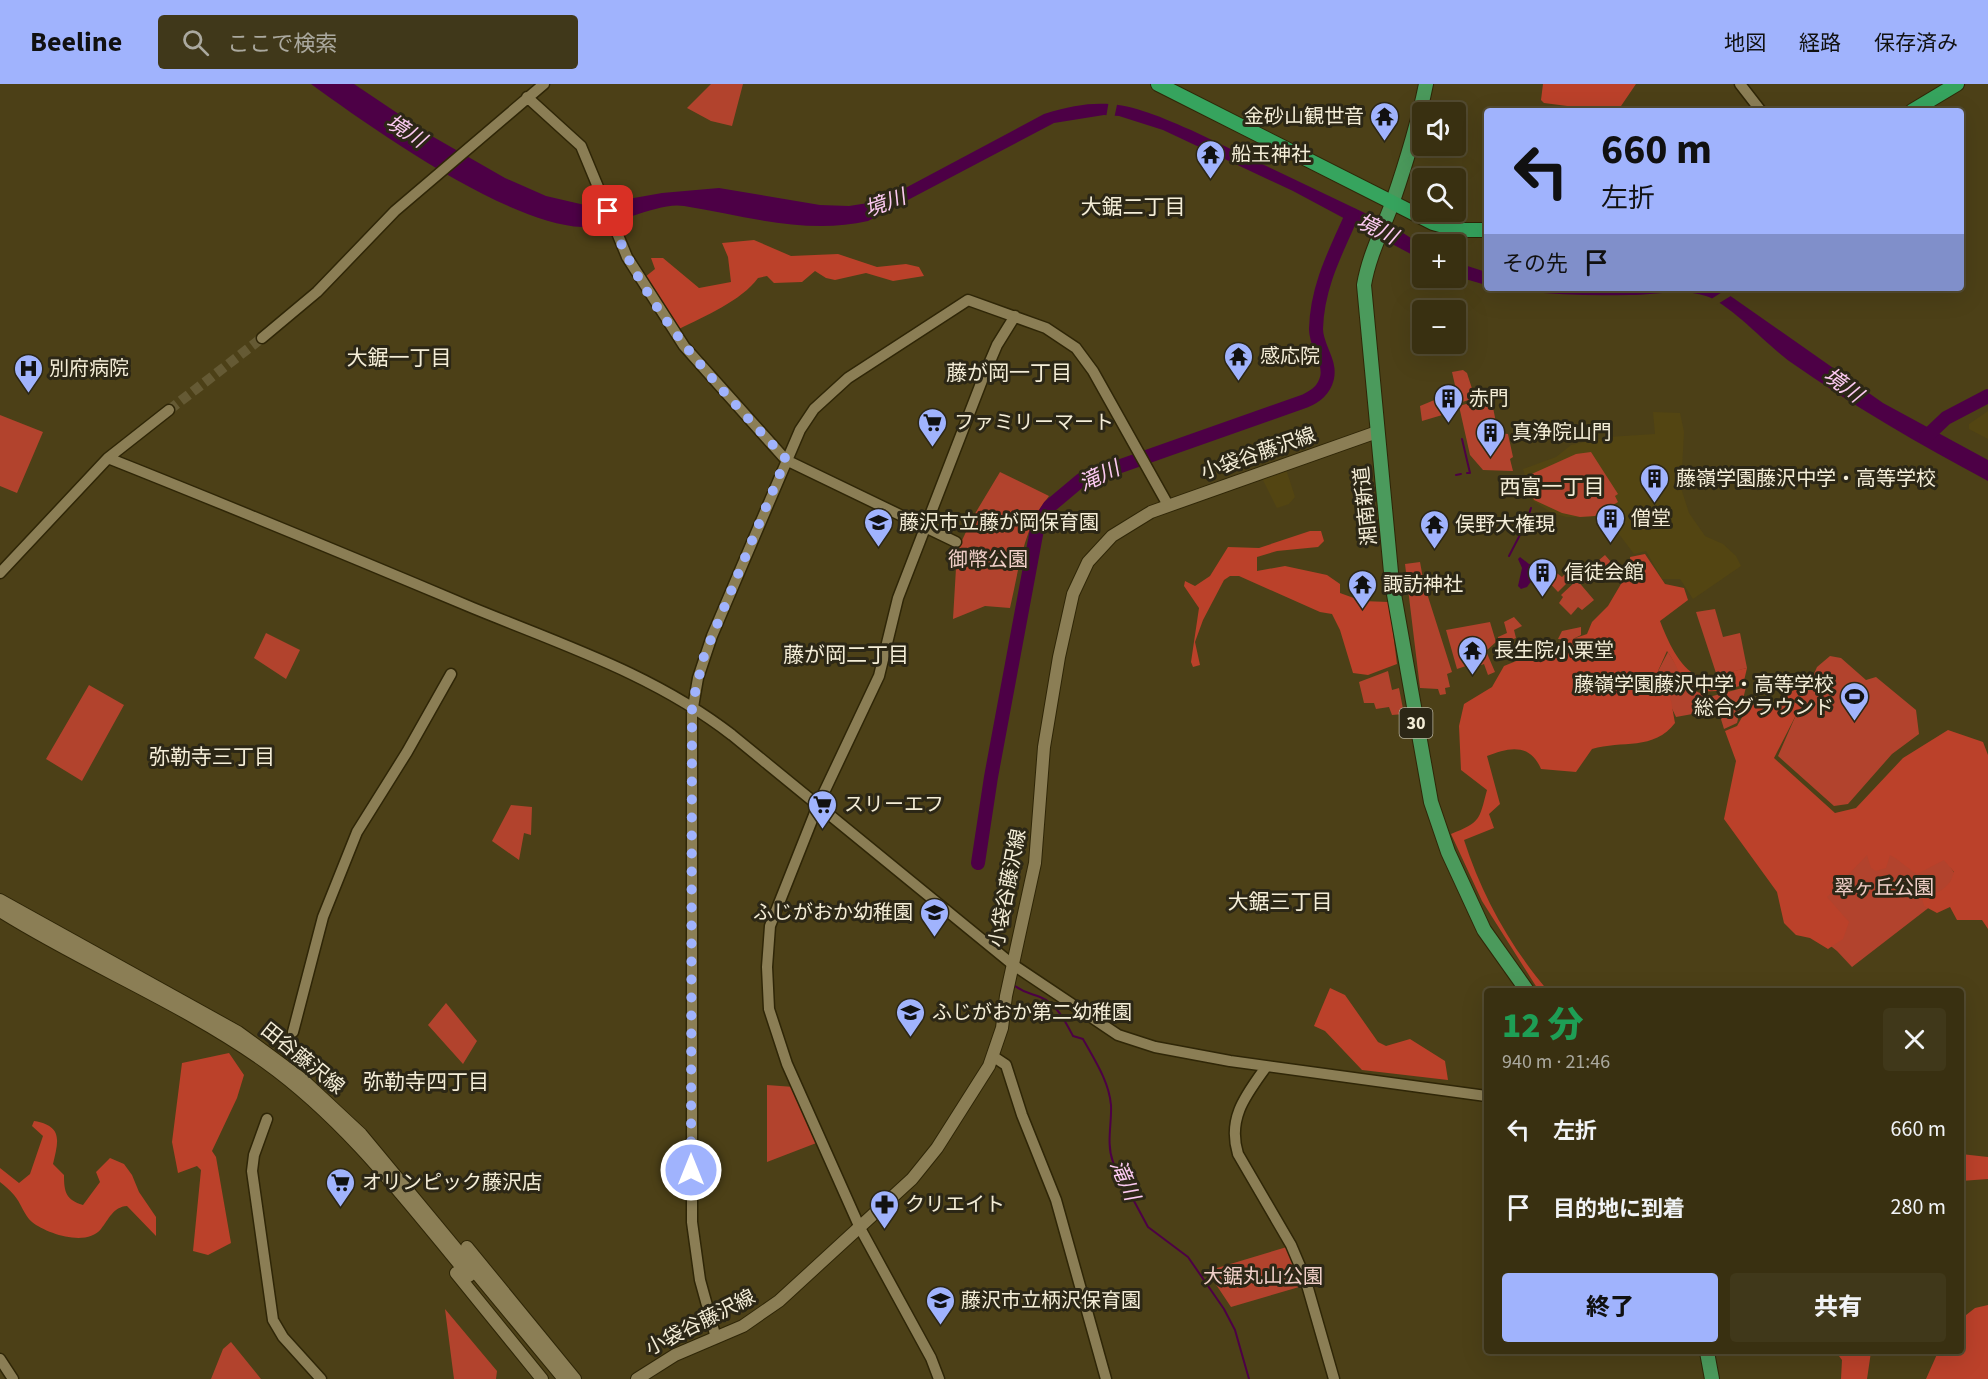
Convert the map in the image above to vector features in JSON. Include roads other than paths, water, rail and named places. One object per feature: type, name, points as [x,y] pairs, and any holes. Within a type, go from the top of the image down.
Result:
[{"type":"highway","points":[[1158,84],[1433,223],[1458,230],[1484,230]]},
{"type":"highway","points":[[1917,108],[1957,84]]},
{"type":"main road","name":"30","points":[[1392,203],[1420,118],[1426,84]]},
{"type":"main road","name":"湘南新道","points":[[1392,203],[1366,271],[1364,299],[1392,583],[1431,801],[1470,903],[1495,948],[1525,988]]},
{"type":"main road","name":"小袋谷藤沢線","points":[[637,1379],[661,1363],[762,1314],[860,1228],[927,1161],[962,1111],[994,1057],[1002,1028],[1012,964],[1035,863],[1047,721],[1077,579],[1088,562],[1112,536],[1138,519],[1168,505],[1377,432]]},
{"type":"main road","name":"田谷藤沢線","points":[[0,900],[238,1032],[302,1079],[361,1134],[564,1379]]},
{"type":"main road","name":"田谷藤沢線","points":[[0,911],[232,1040],[317,1103],[371,1158],[554,1379]]},
{"type":"main road","points":[[371,1158],[443,1257],[542,1379]]},
{"type":"main road","points":[[408,1190],[436,1213],[461,1240],[575,1379]]},
{"type":"main road","points":[[1707,1354],[1712,1379]]},
{"type":"street","points":[[262,338],[317,292],[395,211],[544,84]]},
{"type":"street","points":[[1740,84],[1759,108]]},
{"type":"street","points":[[527,97],[581,146],[614,228],[636,273],[684,346],[786,459],[956,542]]},
{"type":"street","points":[[716,1338],[700,1280],[692,1222],[692,705],[708,646],[786,459],[814,409],[837,386],[968,300],[1054,332],[1076,348],[1093,371],[1168,505]]},
{"type":"street","points":[[939,1379],[860,1228],[781,1048],[768,996],[766,967],[770,926],[818,805],[879,676],[897,598],[983,378],[997,345],[1015,316]]},
{"type":"street","points":[[0,573],[108,458],[169,410]]},
{"type":"street","points":[[108,458],[616,666],[692,705],[1012,964],[1118,1035],[1155,1047],[1266,1067],[1484,1095]]},
{"type":"street","points":[[293,1032],[323,916],[357,832],[452,674]]},
{"type":"street","points":[[994,1057],[1006,1065],[1022,1115],[1056,1200],[1106,1379]]},
{"type":"street","points":[[1266,1067],[1244,1098],[1236,1115],[1234,1141],[1238,1154],[1294,1253],[1305,1278],[1334,1379]]},
{"type":"street","points":[[267,1119],[254,1155],[252,1171],[273,1320],[283,1337],[321,1379]]},
{"type":"street","points":[[0,1359],[13,1379]]},
{"type":"water","name":"境川","points":[[311,84],[354,84],[430,135],[505,178],[546,196],[589,206],[662,193],[719,188],[820,205],[849,206],[868,203],[896,193],[1044,114],[1085,105],[1119,105],[1153,114],[1191,130],[1392,226],[1412,239],[1412,255],[1293,191],[1163,130],[1119,116],[1104,115],[1054,123],[868,221],[822,226],[753,219],[684,206],[662,207],[595,226],[582,227],[551,222],[517,210],[480,192],[369,125]]},
{"type":"water","points":[[1466,266],[1484,271],[1484,284],[1466,279]]},
{"type":"water","name":"境川","points":[[1528,291],[1723,291],[1883,403],[1988,460],[1988,481],[1837,394],[1789,361],[1716,300],[1687,292],[1598,295]]},
{"type":"water","points":[[1520,557],[1529,564],[1537,563],[1541,568],[1527,587],[1521,589],[1518,586],[1522,568],[1518,559]]},
{"type":"waterway","name":"滝川","points":[[978,863],[991,777],[1038,524],[1050,506],[1081,480],[1305,401],[1319,392],[1326,382],[1328,372],[1318,342],[1317,314],[1323,284],[1352,215]]},
{"type":"waterway","points":[[1926,437],[1946,418],[1988,396]]},
{"type":"waterway","points":[[1462,439],[1470,473],[1467,473]]},
{"type":"waterway","points":[[1456,475],[1461,474]]},
{"type":"waterway","points":[[1525,526],[1531,508]]},
{"type":"waterway","points":[[1509,556],[1523,529]]},
{"type":"waterway","name":"滝川","points":[[1015,986],[1046,1000],[1060,1014],[1073,1036],[1083,1039],[1100,1070],[1110,1096],[1110,1148],[1113,1162],[1148,1227],[1188,1257],[1224,1309],[1235,1330],[1249,1379]]},
{"type":"tunnel","points":[[169,410],[262,338]]},
{"type":"place","name":"金砂山観世音","points":[[1385,142]]},
{"type":"place","name":"船玉神社","points":[[1210,180]]},
{"type":"place","name":"感応院","points":[[1239,382]]},
{"type":"place","name":"別府病院","points":[[28,394]]},
{"type":"place","name":"赤門","points":[[1448,424]]},
{"type":"place","name":"ファミリーマート","points":[[933,448]]},
{"type":"place","name":"真浄院山門","points":[[1491,458]]},
{"type":"place","name":"藤嶺学園藤沢中学・高等学校","points":[[1655,504]]},
{"type":"place","name":"僧堂","points":[[1610,544]]},
{"type":"place","name":"藤沢市立藤が岡保育園","points":[[878,548]]},
{"type":"place","name":"俣野大権現","points":[[1434,550]]},
{"type":"place","name":"信徒会館","points":[[1543,598]]},
{"type":"place","name":"諏訪神社","points":[[1362,610]]},
{"type":"place","name":"長生院小栗堂","points":[[1473,676]]},
{"type":"place","name":"藤嶺学園藤沢中学・高等学校 総合グラウンド","points":[[1855,722]]},
{"type":"place","name":"スリーエフ","points":[[823,830]]},
{"type":"place","name":"ふじがおか幼稚園","points":[[934,938]]},
{"type":"place","name":"ふじがおか第二幼稚園","points":[[911,1038]]},
{"type":"place","name":"オリンピック藤沢店","points":[[341,1208]]},
{"type":"place","name":"クリエイト","points":[[884,1230]]},
{"type":"place","name":"藤沢市立柄沢保育園","points":[[940,1326]]},
{"type":"district","name":"大鋸二丁目","points":[[1133,207]]},
{"type":"district","name":"大鋸一丁目","points":[[399,358]]},
{"type":"district","name":"藤が岡一丁目","points":[[1009,373]]},
{"type":"district","name":"西富一丁目","points":[[1552,487]]},
{"type":"district","name":"藤が岡二丁目","points":[[846,655]]},
{"type":"district","name":"弥勒寺三丁目","points":[[212,757]]},
{"type":"district","name":"大鋸三丁目","points":[[1280,902]]},
{"type":"district","name":"弥勒寺四丁目","points":[[426,1082]]},
{"type":"park label","name":"御幣公園","points":[[988,559]]},
{"type":"park label","name":"翠ヶ丘公園","points":[[1884,887]]},
{"type":"park label","name":"大鋸丸山公園","points":[[1263,1276]]}]
